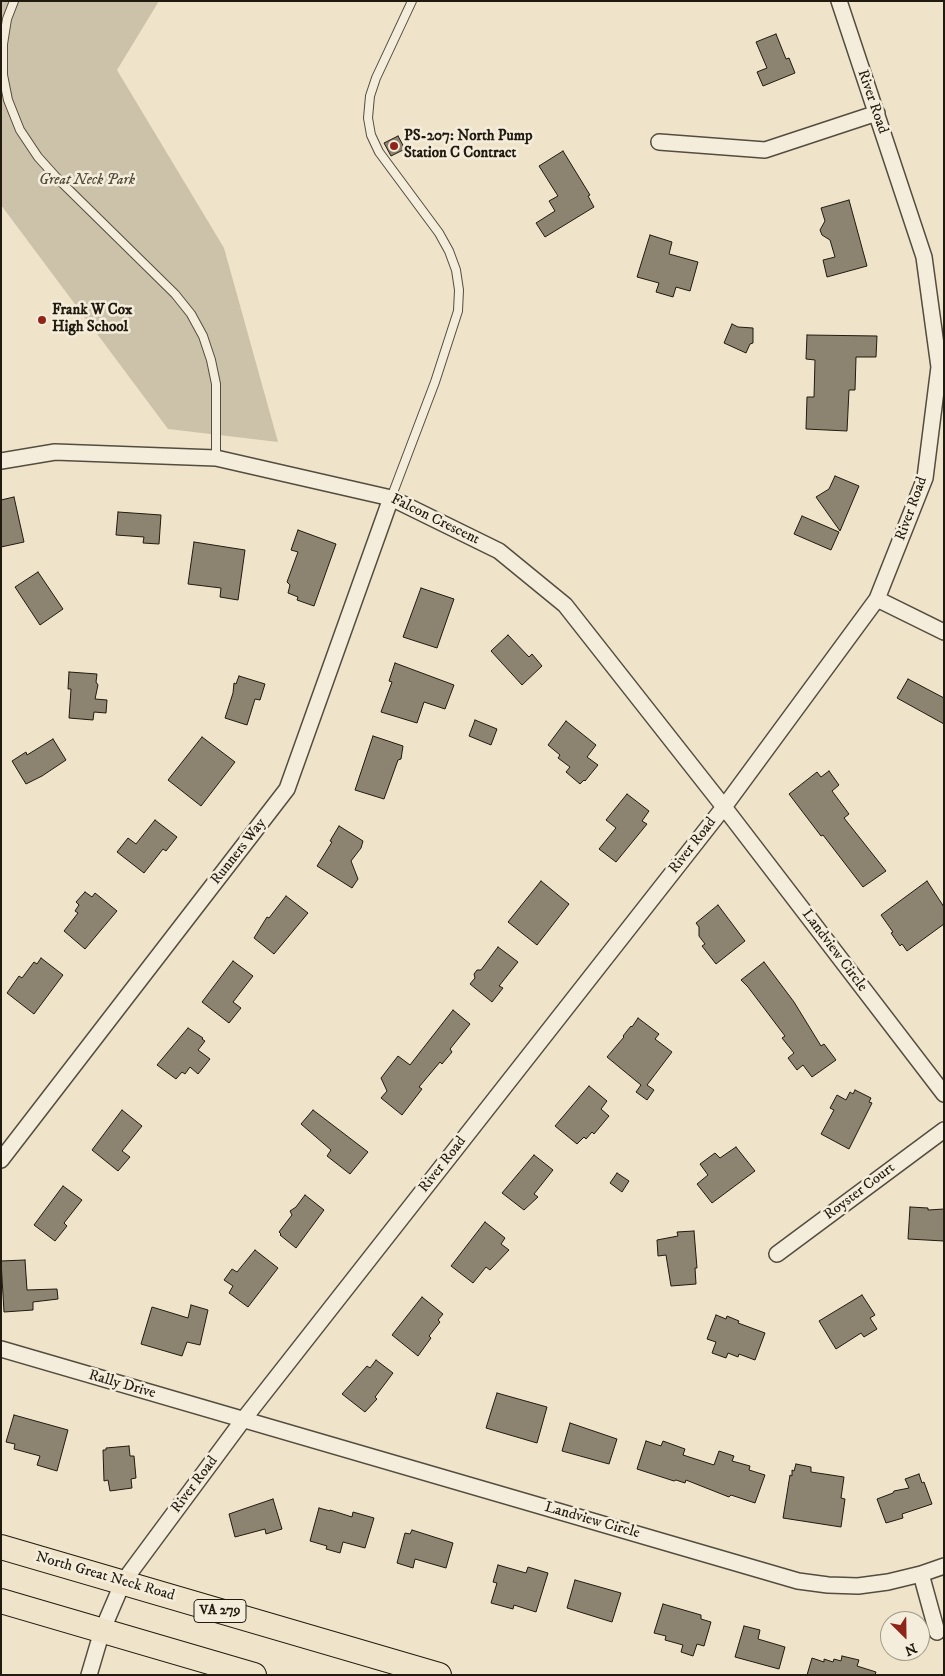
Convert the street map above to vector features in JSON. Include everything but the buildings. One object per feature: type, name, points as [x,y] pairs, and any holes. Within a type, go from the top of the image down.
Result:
[{"type":"main road","name":"North Great Neck Road","points":[[1,1547],[439,1675]]},
{"type":"main road","points":[[1,1601],[254,1675]]},
{"type":"street","name":"River Road","points":[[89,1675],[102,1630],[123,1582],[243,1420],[724,807],[877,599],[925,478],[939,368],[924,257],[839,1]]},
{"type":"street","points":[[659,142],[765,150],[877,113]]},
{"type":"street","name":"Falcon Crescent","points":[[1,461],[55,452],[216,458],[392,498],[499,551],[565,605],[724,807]]},
{"type":"street","name":"Runners Way","points":[[1,1160],[287,789],[392,498]]},
{"type":"street","points":[[877,599],[944,632]]},
{"type":"street","name":"Landview Circle","points":[[724,807],[944,1094]]},
{"type":"street","name":"Royster Court","points":[[777,1254],[944,1130]]},
{"type":"street","name":"Rally Drive","points":[[1,1349],[243,1420]]},
{"type":"street","name":"Landview Circle","points":[[243,1420],[798,1580],[828,1585],[858,1586],[888,1582],[944,1566]]},
{"type":"street","points":[[921,1574],[938,1632]]},
{"type":"lane","points":[[14,1],[7,19],[3,44],[3,75],[8,100],[20,130],[38,157],[56,177],[175,294],[191,314],[203,336],[216,384],[216,458]]},
{"type":"lane","points":[[392,498],[435,382],[458,311],[459,290],[456,270],[449,251],[439,233],[378,152],[371,135],[368,118],[370,96],[376,78],[412,1]]},
{"type":"green space","name":"Great Neck Park","points":[[1,1],[159,1],[117,70],[224,248],[278,442],[168,429],[1,205]]},
{"type":"place","name":"PS-207: North Pump Station C Contract","points":[[394,146]]},
{"type":"place","name":"Frank W Cox High School","points":[[42,320]]}]
